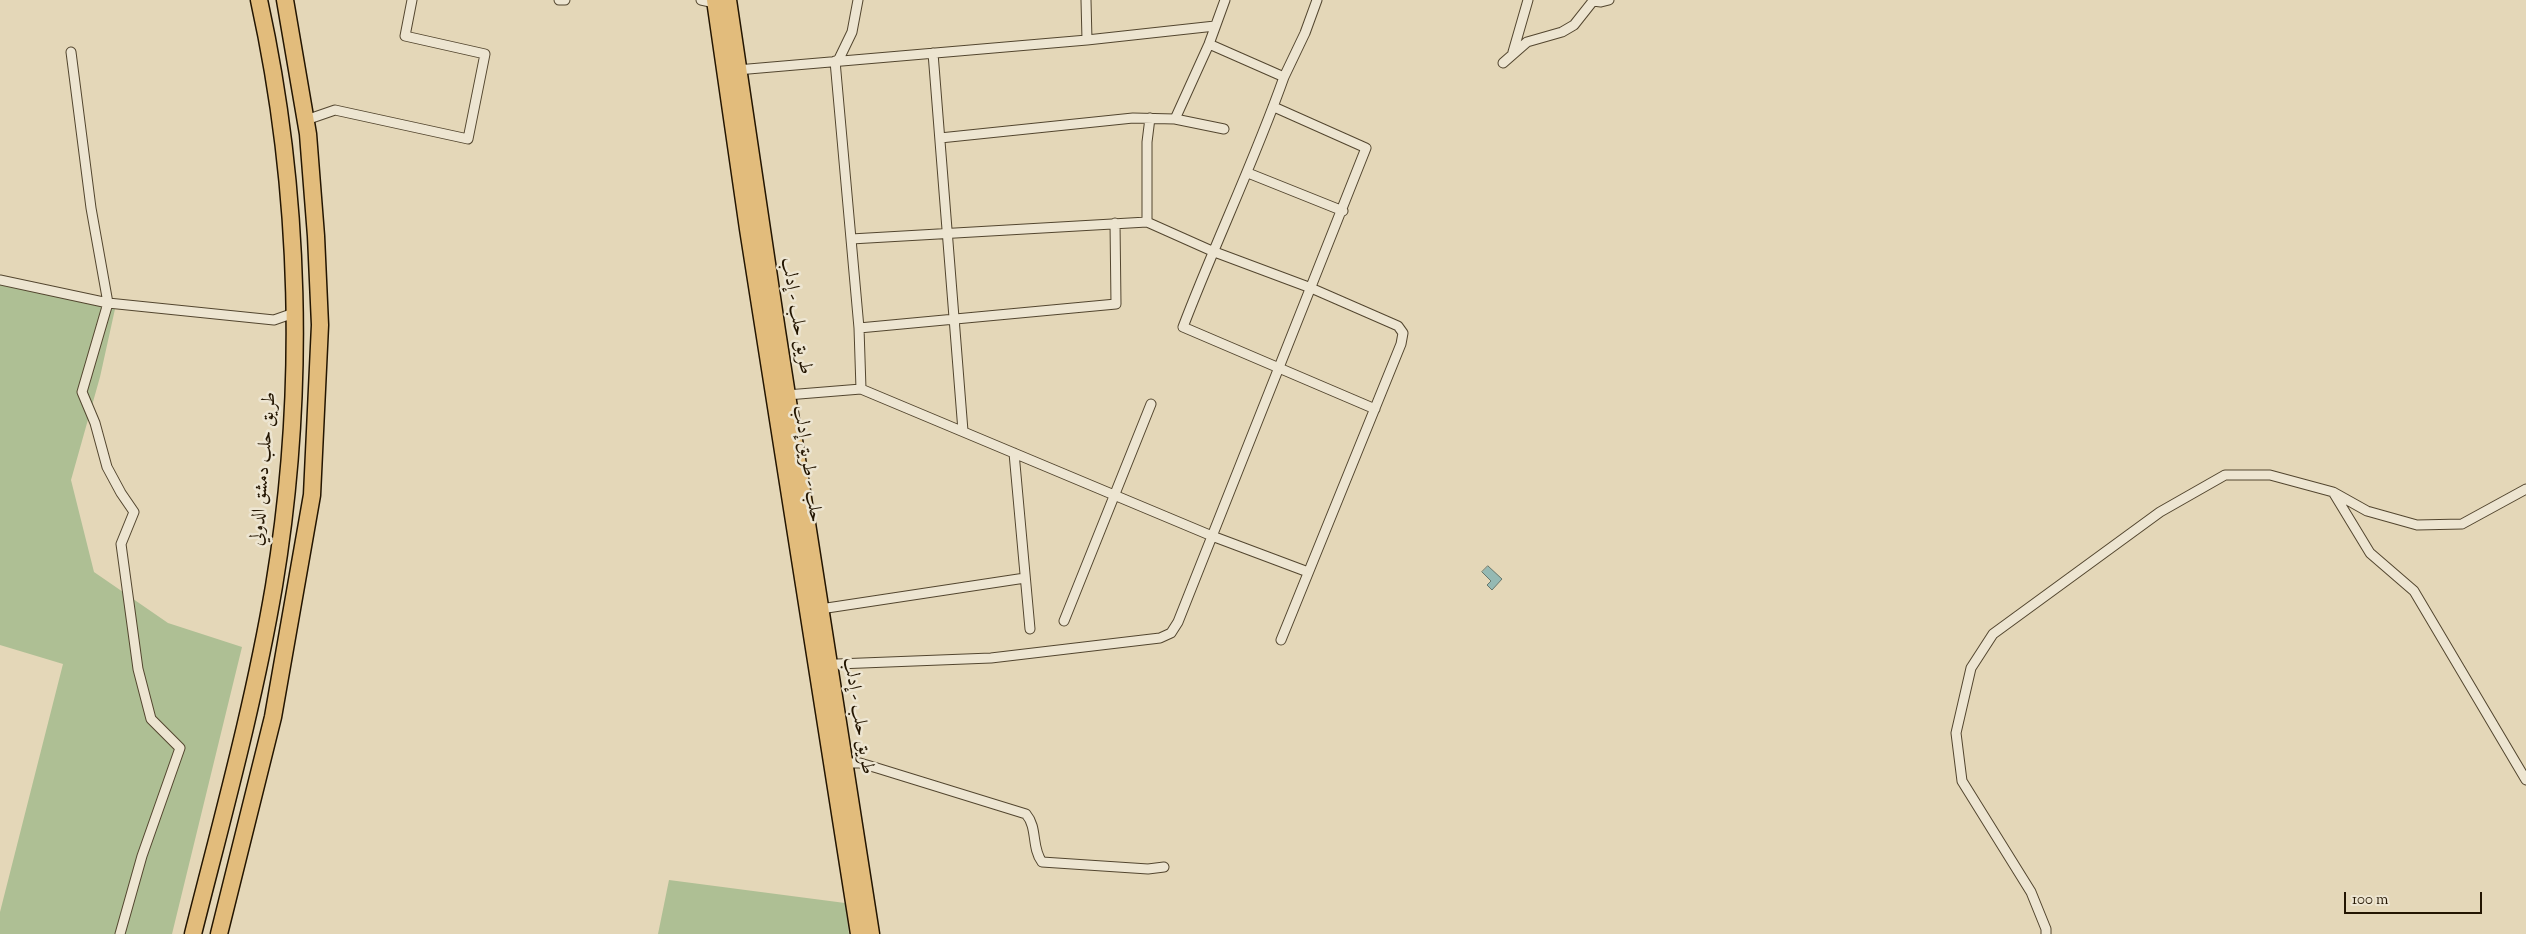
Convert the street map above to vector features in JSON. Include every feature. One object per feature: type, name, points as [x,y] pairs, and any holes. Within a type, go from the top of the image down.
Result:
[{"type":"highway","name":"طريق حلب دمشق الدولي","points":[[193,934],[249,711],[274,586],[286,499],[291,419],[294,313],[292,239],[283,139],[260,0]]},
{"type":"highway","points":[[219,934],[273,716],[312,495],[320,325],[316,236],[306,120],[285,0]]},
{"type":"highway","name":"طريق حلب - إدلب","points":[[715,1],[737,70],[781,396],[838,764],[871,934]]},
{"type":"highway","name":"حلب - طريق إدلب","points":[[715,1],[748,229],[781,396]]},
{"type":"highway","points":[[838,764],[859,934]]},
{"type":"street","points":[[306,120],[335,110],[468,138],[485,54],[405,36],[412,0]]},
{"type":"street","points":[[559,0],[565,0]]},
{"type":"street","points":[[858,0],[852,32],[837,61],[859,328],[861,389]]},
{"type":"street","points":[[1086,0],[1087,40]]},
{"type":"street","points":[[1175,119],[1209,44],[1226,0]]},
{"type":"street","points":[[1317,0],[1305,33],[1284,77],[1248,173],[1212,251],[1183,327],[1375,409]]},
{"type":"street","points":[[1513,52],[1528,0]]},
{"type":"street","points":[[1503,63],[1513,52],[1527,42],[1562,32],[1574,25],[1593,1],[1601,2],[1608,0]]},
{"type":"street","points":[[737,70],[1087,40],[1215,26]]},
{"type":"street","points":[[1209,44],[1284,77]]},
{"type":"street","points":[[71,52],[91,208],[108,303],[82,392],[95,422],[107,467],[134,512],[122,544],[138,669],[150,719],[180,748],[142,856],[120,934]]},
{"type":"street","points":[[933,53],[963,431]]},
{"type":"street","points":[[837,664],[991,658],[1160,638],[1171,632],[1178,622],[1343,211],[1366,148],[1274,107]]},
{"type":"street","points":[[940,138],[1150,118],[1175,119],[1224,129]]},
{"type":"street","points":[[1148,222],[1147,142],[1150,118]]},
{"type":"street","points":[[1248,173],[1343,211]]},
{"type":"street","points":[[851,239],[1148,222],[1212,251],[1311,288],[1398,326],[1402,333],[1401,344],[1281,640]]},
{"type":"street","points":[[859,328],[1116,304],[1115,223]]},
{"type":"street","points":[[0,280],[108,303],[274,320],[294,313]]},
{"type":"street","points":[[781,396],[861,389],[1212,536],[1308,572]]},
{"type":"street","points":[[1064,621],[1151,404]]},
{"type":"street","points":[[1014,453],[1030,629]]},
{"type":"street","points":[[2046,934],[2046,929],[2032,892],[1962,781],[1956,733],[1971,668],[1993,634],[2160,512],[2225,475],[2270,475],[2333,492],[2366,511],[2417,525],[2462,524],[2526,489]]},
{"type":"street","points":[[2333,492],[2370,553],[2414,591],[2526,780]]},
{"type":"street","points":[[827,608],[1025,578]]},
{"type":"street","points":[[838,764],[860,763],[1026,814],[1033,822],[1036,855],[1042,862],[1148,869],[1164,867]]},
{"type":"green space","points":[[0,285],[115,309],[100,377],[71,480],[94,572],[168,623],[242,647],[172,934],[0,934],[0,912],[63,664],[0,645]]},
{"type":"green space","points":[[669,880],[845,903],[849,934],[658,934]]},
{"type":"water","points":[[1488,566],[1502,579],[1492,590],[1487,585],[1491,581],[1482,572]]}]
